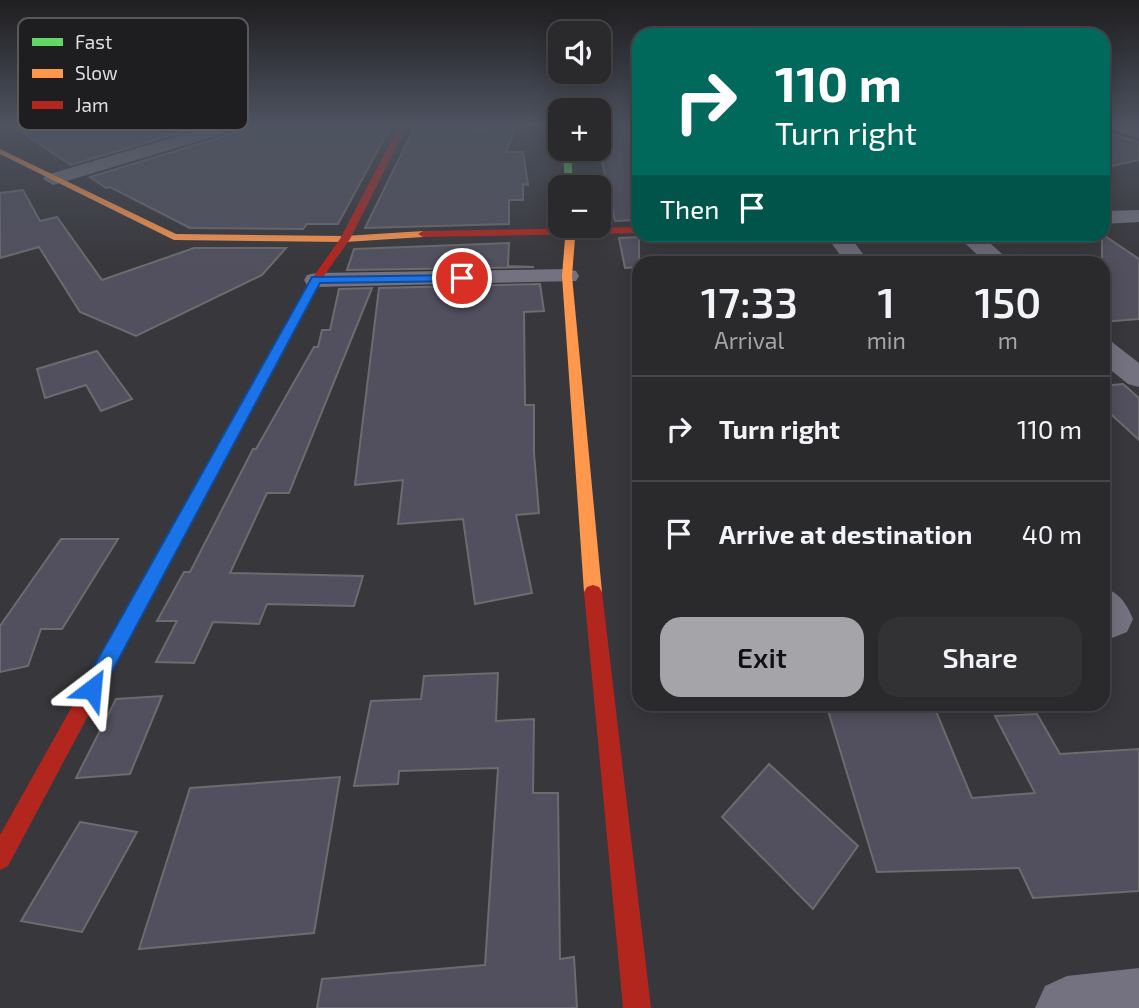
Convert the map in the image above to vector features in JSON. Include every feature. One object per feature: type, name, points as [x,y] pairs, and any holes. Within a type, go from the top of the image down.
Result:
[{"type":"street","points":[[38,171],[174,237],[345,239],[548,229]]},
{"type":"street","points":[[53,179],[79,171]]},
{"type":"street","points":[[0,858],[316,280],[345,239],[380,171]]},
{"type":"street","points":[[1110,218],[1139,216]]},
{"type":"street","points":[[611,229],[632,230]]},
{"type":"street","points":[[570,238],[567,276],[597,644],[637,1008]]},
{"type":"street","points":[[975,242],[992,256]]},
{"type":"street","points":[[316,280],[567,276]]},
{"type":"street","points":[[1110,354],[1139,378]]},
{"type":"street","points":[[1067,1008],[1139,999]]},
{"type":"building","points":[[110,171],[367,171],[338,224],[307,224],[303,229],[190,228],[110,187],[106,188],[90,177]]},
{"type":"building","points":[[393,171],[526,171],[528,185],[523,184],[523,200],[509,200],[509,224],[365,228]]},
{"type":"building","points":[[604,171],[632,171],[632,220],[615,221],[611,202],[611,175],[605,175]]},
{"type":"building","points":[[23,190],[40,221],[57,217],[102,280],[194,248],[286,248],[262,275],[136,336],[80,312],[39,247],[0,258],[0,193]]},
{"type":"building","points":[[632,237],[632,242],[639,242],[639,256],[632,256],[632,268],[625,268],[619,238]]},
{"type":"building","points":[[1110,239],[1139,259],[1139,319],[1110,321],[1110,256],[1102,256],[1102,242],[1110,242]]},
{"type":"building","points":[[509,243],[508,266],[534,267],[347,270],[354,249]]},
{"type":"building","points":[[540,284],[544,311],[524,312],[525,405],[534,405],[534,453],[539,513],[516,515],[532,593],[475,604],[463,519],[398,524],[403,480],[355,485],[379,288]]},
{"type":"building","points":[[372,288],[289,493],[267,493],[230,573],[363,576],[354,606],[267,604],[259,624],[213,622],[194,663],[156,662],[177,621],[157,621],[184,572],[190,572],[253,449],[256,449],[314,347],[318,347],[322,330],[330,330],[339,289]]},
{"type":"building","points":[[97,351],[132,399],[101,411],[86,385],[45,398],[37,369]]},
{"type":"building","points":[[1123,384],[1139,398],[1139,440],[1110,413],[1110,385]]},
{"type":"building","points":[[61,539],[118,539],[62,629],[41,629],[28,666],[0,672],[0,626]]},
{"type":"building","points":[[498,673],[496,721],[534,719],[533,793],[558,793],[560,959],[574,957],[577,1008],[317,1008],[322,979],[485,965],[498,768],[399,771],[398,784],[354,786],[371,701],[421,699],[424,676]]},
{"type":"building","points":[[162,696],[130,774],[76,778],[116,699]]},
{"type":"building","points":[[828,711],[936,711],[972,798],[1035,793],[995,716],[1037,714],[1060,754],[1139,749],[1139,891],[1033,898],[1019,868],[877,872]]},
{"type":"building","points":[[769,764],[858,846],[813,909],[722,817]]},
{"type":"building","points":[[340,777],[314,933],[139,949],[190,788]]},
{"type":"building","points":[[80,822],[137,832],[82,932],[21,921]]},
{"type":"traffic: fast","points":[[131,618],[298,314]]},
{"type":"traffic: slow","points":[[41,171],[174,237],[345,239],[423,234]]},
{"type":"traffic: slow","points":[[570,238],[567,276],[593,592]]},
{"type":"traffic: jam","points":[[298,314],[316,280],[345,239],[380,171]]},
{"type":"traffic: jam","points":[[423,234],[632,230]]},
{"type":"traffic: jam","points":[[593,592],[637,1008]]},
{"type":"traffic: jam","points":[[0,858],[131,618]]},
{"type":"route","points":[[92,689],[316,280],[462,278]]}]
